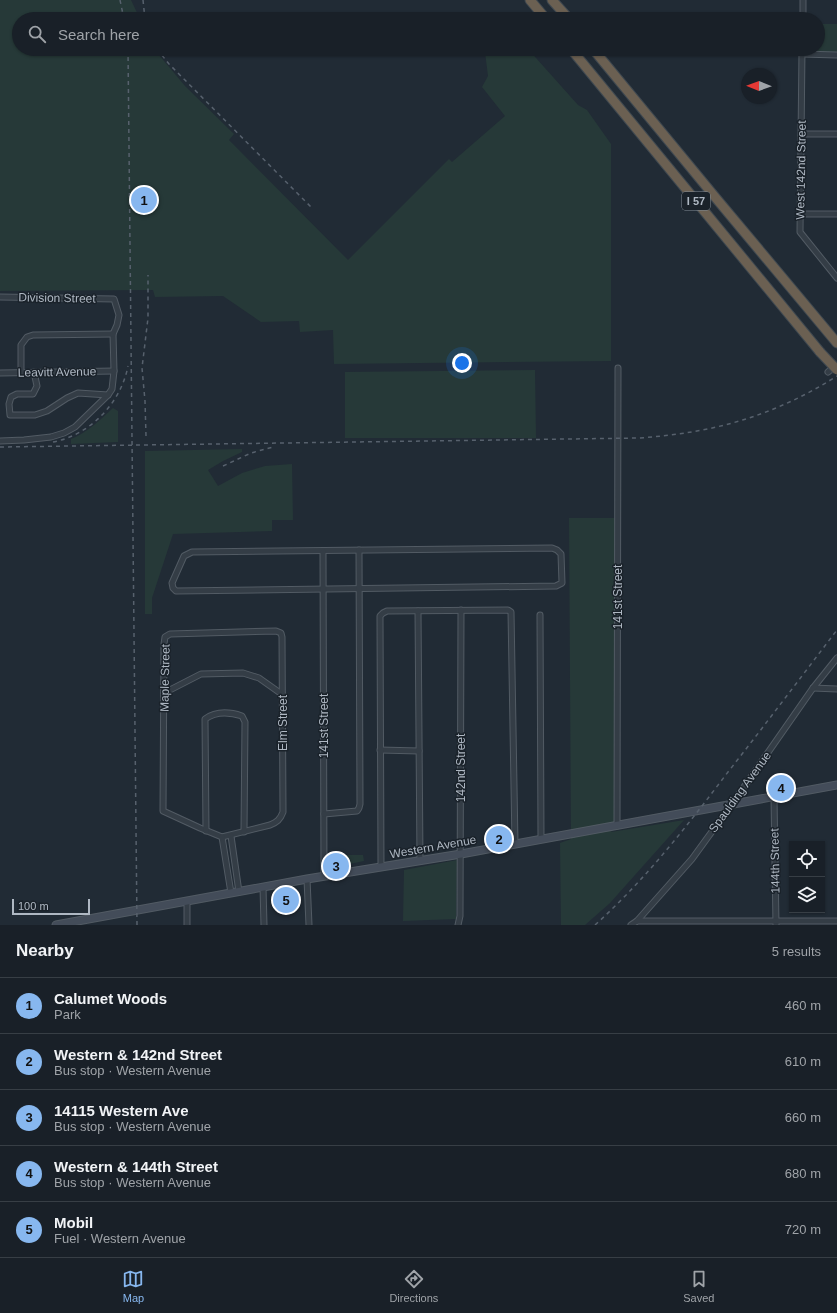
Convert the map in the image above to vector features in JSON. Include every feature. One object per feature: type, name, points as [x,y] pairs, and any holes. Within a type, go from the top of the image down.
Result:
[{"type":"highway","points":[[530,0],[540,12]]},
{"type":"highway","points":[[552,0],[563,12]]},
{"type":"highway","name":"I 57","points":[[577,56],[820,352],[832,371]]},
{"type":"highway","name":"I 57","points":[[600,56],[836,342]]},
{"type":"main road","name":"Western Avenue","points":[[59,925],[307,879],[461,854],[617,826],[837,785]]},
{"type":"street","points":[[803,0],[803,12]]},
{"type":"street","points":[[825,54],[837,55]]},
{"type":"street","name":"West 142nd Street","points":[[802,56],[800,232],[837,278]]},
{"type":"street","points":[[801,134],[837,134]]},
{"type":"street","points":[[800,214],[837,214]]},
{"type":"street","name":"Division Street","points":[[0,297],[114,299],[119,315],[113,334]]},
{"type":"street","points":[[0,441],[51,437],[64,433],[75,427],[108,396],[112,389],[114,371],[113,334],[33,335],[27,337],[21,345],[21,372]]},
{"type":"street","points":[[832,371],[837,364]]},
{"type":"street","name":"141st Street","points":[[617,826],[618,368]]},
{"type":"street","name":"Leavitt Avenue","points":[[0,373],[114,371]]},
{"type":"street","points":[[34,372],[37,386],[35,390],[32,394],[17,394],[12,397],[9,404],[10,415],[35,415],[47,411],[78,393],[108,396]]},
{"type":"street","points":[[552,548],[561,554],[562,582],[556,586],[176,591],[173,588],[172,583],[184,556],[192,552],[323,552],[359,550],[552,548]]},
{"type":"street","points":[[324,814],[357,811],[360,804],[359,550]]},
{"type":"street","name":"141st Street","points":[[323,552],[324,876]]},
{"type":"street","name":"142nd Street","points":[[458,925],[460,916],[461,854],[461,610]]},
{"type":"street","points":[[381,867],[380,616],[387,611],[508,610],[511,612],[515,844]]},
{"type":"street","points":[[418,611],[420,860]]},
{"type":"street","points":[[540,615],[541,839]]},
{"type":"street","name":"Maple Street","points":[[206,831],[164,811],[164,644],[166,637],[170,634],[276,631],[281,633]]},
{"type":"street","name":"Elm Street","points":[[244,832],[277,822],[281,818],[283,812],[283,695],[281,633]]},
{"type":"street","name":"Spaulding Avenue","points":[[636,921],[692,859],[813,688],[837,658]]},
{"type":"street","points":[[164,693],[201,674],[243,673],[258,678],[283,695]]},
{"type":"street","points":[[813,688],[837,689]]},
{"type":"street","points":[[232,713],[242,716],[245,722],[244,832],[222,837],[206,831],[205,719],[209,716],[217,714],[232,713]]},
{"type":"street","points":[[380,750],[419,751]]},
{"type":"street","name":"144th Street","points":[[774,797],[776,923]]},
{"type":"street","points":[[231,836],[239,892]]},
{"type":"street","points":[[222,837],[231,893]]},
{"type":"street","points":[[307,879],[309,925]]},
{"type":"street","points":[[263,887],[264,925]]},
{"type":"street","points":[[187,901],[187,925]]},
{"type":"street","points":[[631,925],[636,921],[776,923],[837,921]]},
{"type":"green space","points":[[0,0],[131,0],[137,12],[12,12],[12,56],[160,56],[185,86],[234,134],[229,140],[348,260],[449,159],[452,162],[505,116],[482,87],[488,76],[486,56],[534,56],[578,105],[587,110],[611,144],[611,361],[334,364],[333,330],[300,332],[299,321],[261,322],[223,296],[155,297],[153,290],[0,291]]},
{"type":"green space","points":[[825,24],[837,24],[837,54],[825,54]]},
{"type":"green space","points":[[535,370],[536,438],[345,438],[345,372]]},
{"type":"green space","points":[[113,408],[118,411],[118,442],[71,444],[71,439],[88,429]]},
{"type":"green space","points":[[242,449],[242,452],[208,470],[218,486],[242,473],[265,466],[292,464],[293,520],[272,520],[272,531],[173,534],[152,598],[152,614],[145,614],[145,451]]},
{"type":"green space","points":[[569,518],[618,518],[617,826],[611,832],[684,820],[610,903],[585,925],[561,925],[560,843],[571,839]]},
{"type":"green space","points":[[339,855],[363,855],[364,861],[340,866]]},
{"type":"green space","points":[[457,860],[456,919],[403,921],[404,870]]},
{"type":"railway","points":[[120,0],[123,12]]},
{"type":"railway","points":[[143,0],[144,12]]},
{"type":"railway","points":[[128,56],[137,925]]},
{"type":"railway","points":[[163,56],[311,207]]},
{"type":"railway","points":[[146,436],[142,368],[148,318],[148,275]]},
{"type":"railway","points":[[53,442],[67,438],[79,432],[91,425],[102,415],[119,392],[128,366]]},
{"type":"railway","points":[[0,447],[639,438],[666,436],[718,427],[766,412],[790,402],[837,376]]},
{"type":"railway","points":[[223,466],[251,453],[273,447]]},
{"type":"railway","points":[[595,925],[632,889],[665,852],[756,737],[837,630]]},
{"type":"place","name":"Calumet Woods","points":[[144,200]]},
{"type":"place","name":"Western & 144th Street","points":[[781,788]]},
{"type":"place","name":"Western & 142nd Street","points":[[499,839]]},
{"type":"place","name":"14115 Western Ave","points":[[336,866]]},
{"type":"place","name":"Mobil","points":[[286,900]]}]
